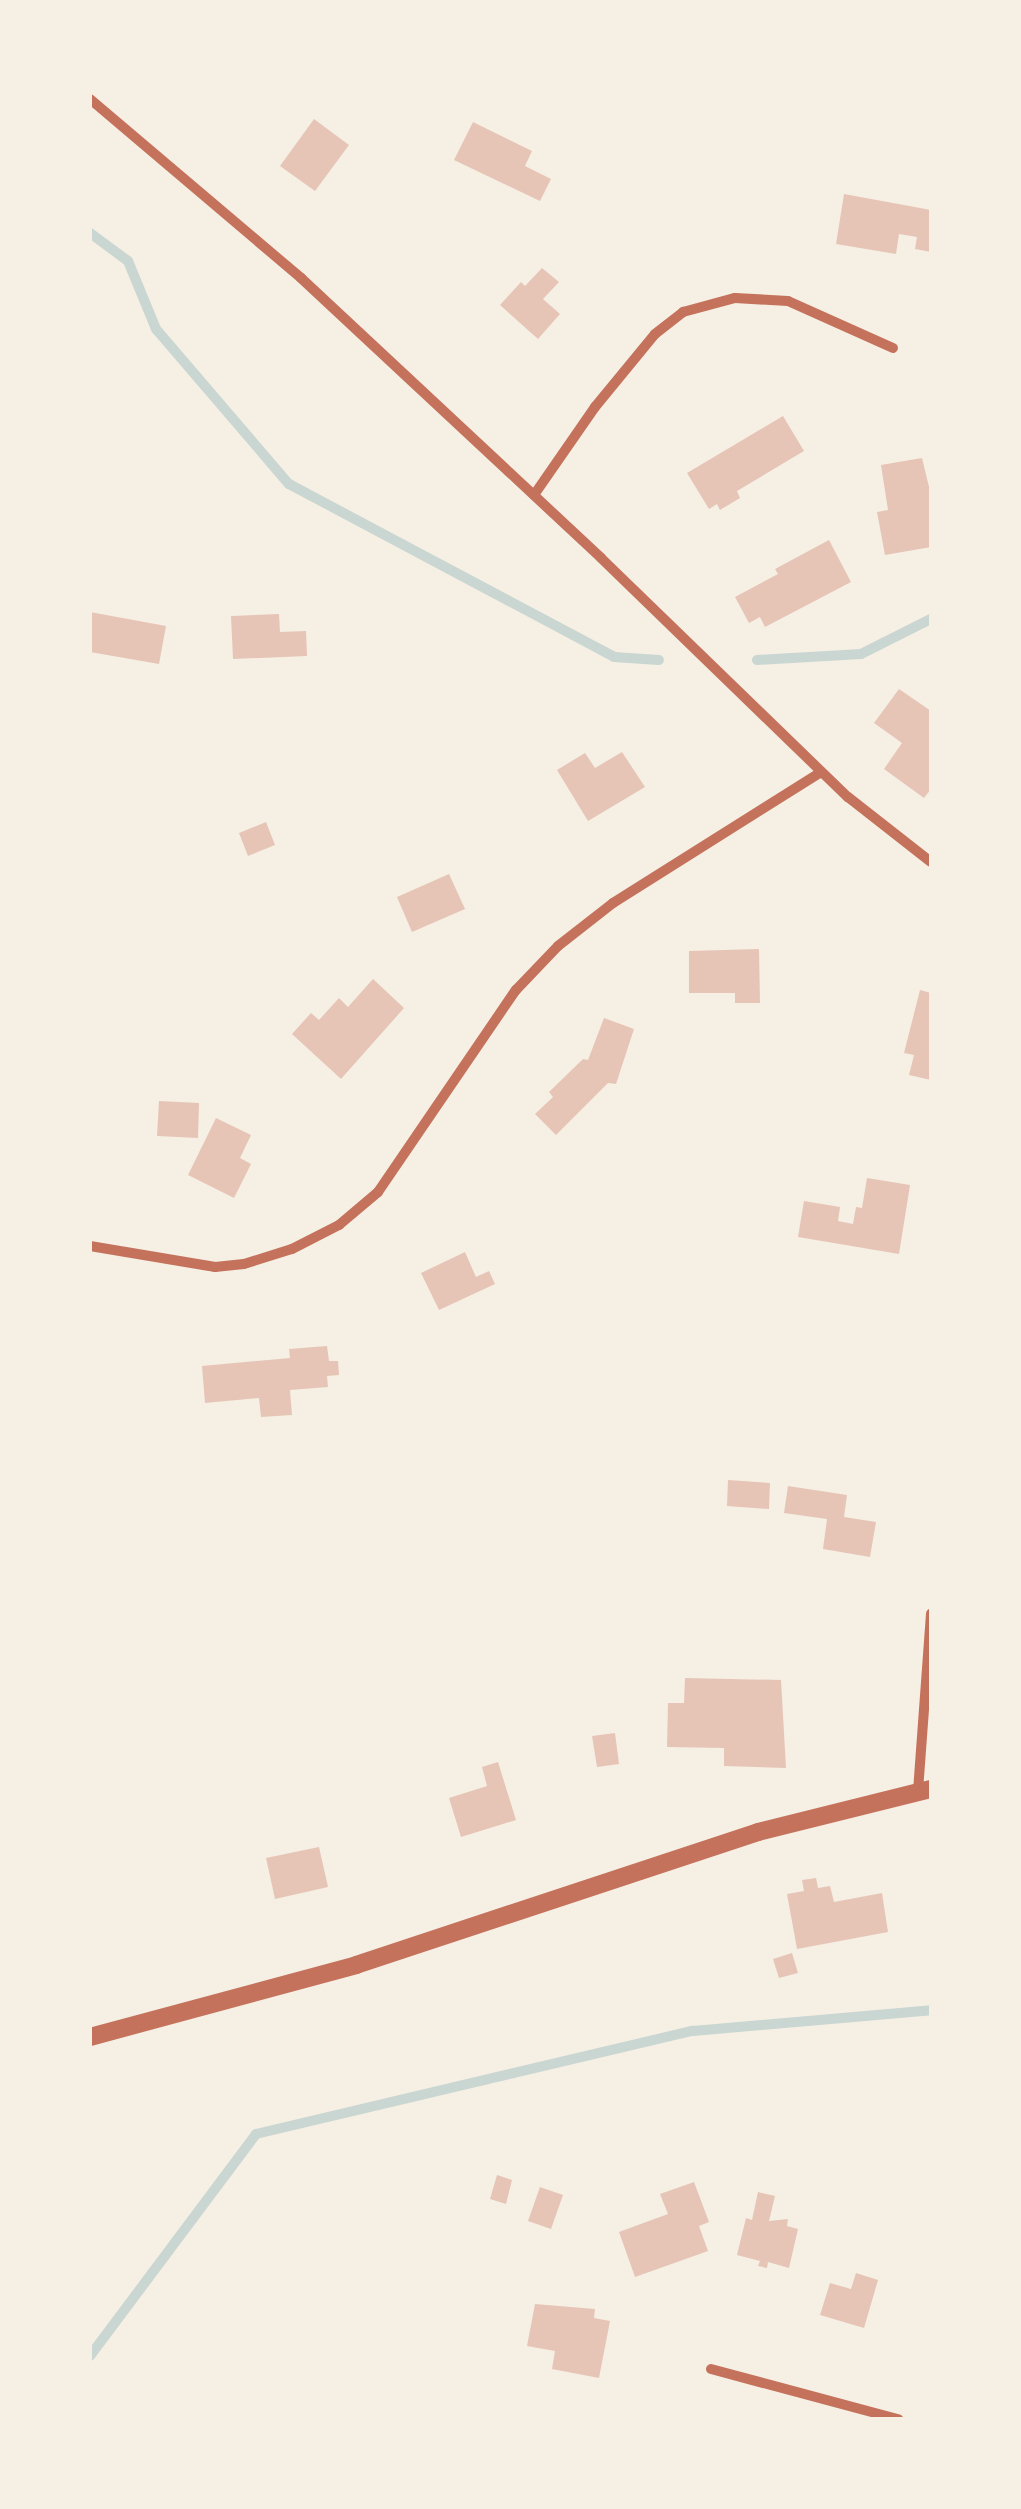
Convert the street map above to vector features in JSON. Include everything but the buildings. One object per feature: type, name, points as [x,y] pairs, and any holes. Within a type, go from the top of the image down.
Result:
[{"type":"street","points":[[90,98],[301,278],[821,772],[931,862]]},
{"type":"street","points":[[534,496],[594,407],[655,334],[683,312],[735,298],[788,301],[893,348]]},
{"type":"street","points":[[90,1246],[214,1267],[244,1264],[292,1249],[340,1225],[378,1192],[506,1004],[558,946],[613,903],[821,772]]},
{"type":"street","points":[[90,2036],[356,1965],[719,1844],[924,1790],[931,1613]]},
{"type":"street","points":[[711,2369],[898,2419]]},
{"type":"waterway","points":[[90,233],[128,261],[156,329],[289,484],[614,657],[659,660]]},
{"type":"waterway","points":[[757,660],[861,654],[931,619]]},
{"type":"waterway","points":[[90,2356],[256,2134],[693,2031],[931,2010]]}]
